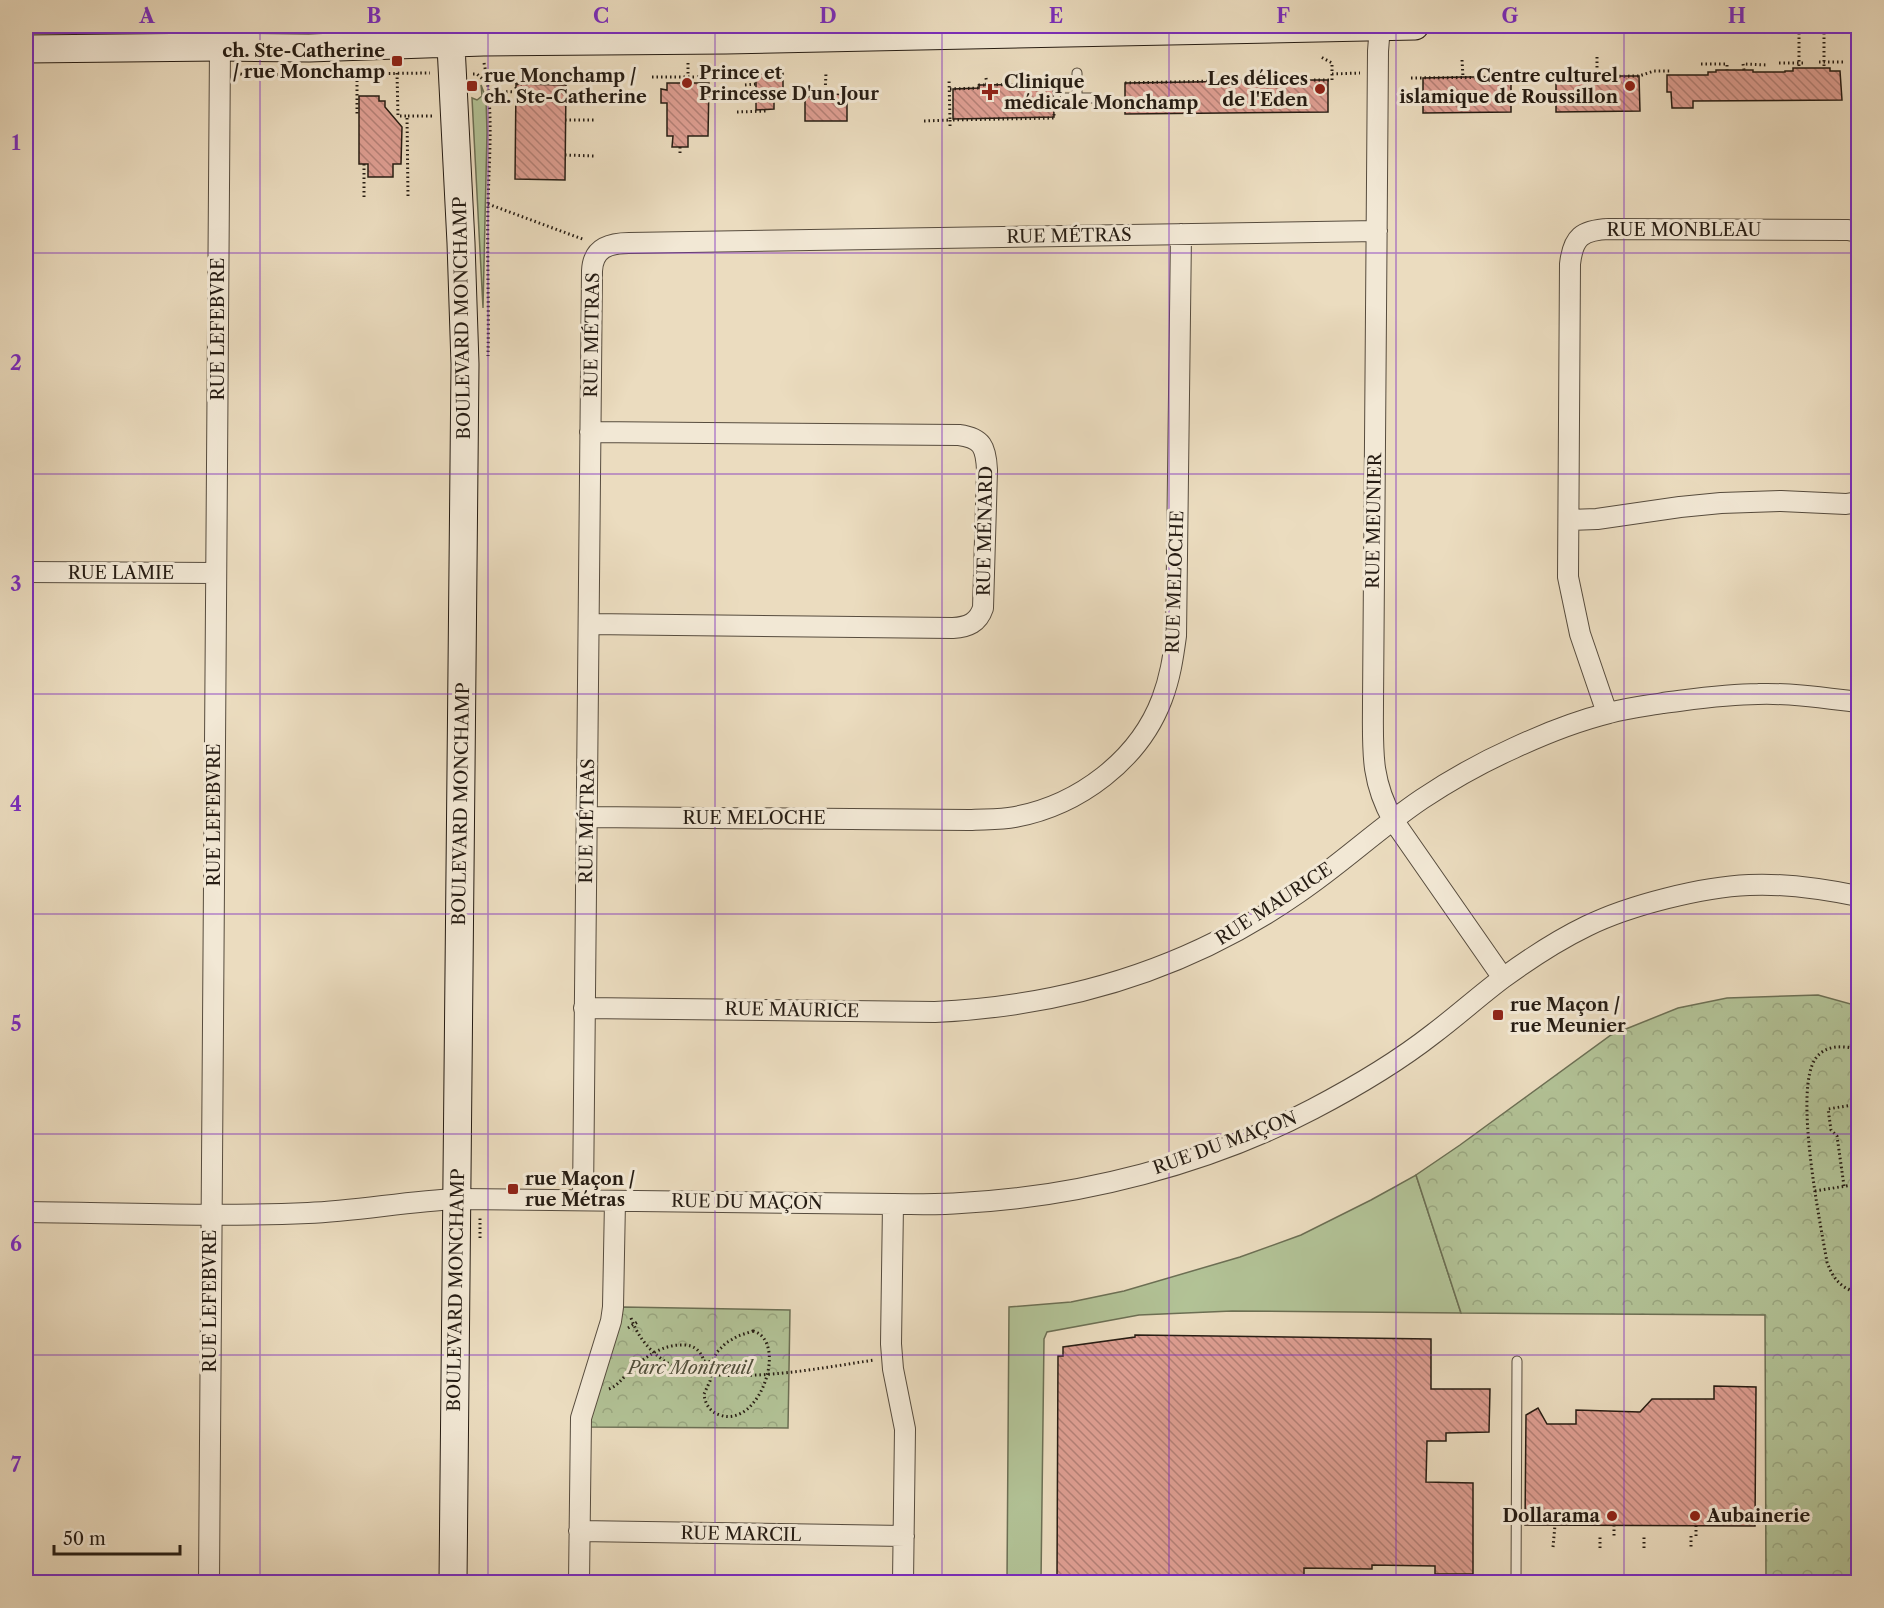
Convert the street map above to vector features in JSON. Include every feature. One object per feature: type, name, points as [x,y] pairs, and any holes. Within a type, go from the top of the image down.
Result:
[{"type":"street","name":"RUE MEUNIER","points":[[1380,26],[1373,753],[1382,801],[1503,978]]},
{"type":"street","points":[[26,49],[309,48],[450,35],[1415,26]]},
{"type":"street","name":"BOULEVARD MONCHAMP","points":[[450,35],[465,364],[453,1582]]},
{"type":"street","name":"RUE LEFEBVRE","points":[[208,1582],[220,47]]},
{"type":"street","name":"RUE MONBLEAU","points":[[1606,713],[1580,634],[1571,596],[1568,552],[1570,264],[1574,245],[1578,238],[1590,231],[1609,229],[1848,230],[1858,232]]},
{"type":"street","name":"RUE MÉTRAS","points":[[583,1200],[590,432],[592,264],[594,257],[606,245],[629,243],[1377,231]]},
{"type":"street","name":"RUE MELOCHE","points":[[587,817],[1000,819],[1034,813],[1077,795],[1099,781],[1116,766],[1138,741],[1154,717],[1169,678],[1176,636],[1181,234]]},
{"type":"street","name":"RUE MÉNARD","points":[[588,624],[953,628],[970,626],[981,616],[984,608],[987,470],[985,452],[981,444],[976,439],[959,435],[590,432]]},
{"type":"street","points":[[1569,520],[1598,519],[1653,510],[1721,504],[1781,501],[1846,504],[1858,502]]},
{"type":"street","name":"RUE LAMIE","points":[[26,572],[216,573]]},
{"type":"street","name":"RUE MAURICE","points":[[584,1008],[935,1012],[1018,1005],[1080,993],[1152,970],[1215,943],[1298,893],[1423,798],[1513,748],[1606,713],[1691,699],[1760,694],[1797,695],[1858,702]]},
{"type":"street","name":"RUE DU MAÇON","points":[[26,1212],[326,1213],[458,1199],[961,1203],[1038,1195],[1128,1177],[1199,1156],[1286,1122],[1365,1080],[1432,1036],[1503,978],[1537,955],[1588,925],[1619,913],[1673,897],[1749,885],[1793,886],[1858,896]]},
{"type":"street","points":[[579,1582],[581,1418],[614,1307],[615,1201]]},
{"type":"street","points":[[893,1204],[891,1357],[905,1429],[903,1582]]},
{"type":"street","name":"RUE MARCIL","points":[[579,1532],[904,1536]]},
{"type":"lane","points":[[1077,73],[1077,98]]},
{"type":"lane","points":[[1065,98],[1093,98]]},
{"type":"lane","points":[[1516,1582],[1517,1361]]},
{"type":"path","points":[[1799,33],[1801,63],[1799,68]]},
{"type":"path","points":[[1824,33],[1822,62],[1824,68]]},
{"type":"path","points":[[688,56],[688,78]]},
{"type":"path","points":[[1314,80],[1332,80],[1332,63],[1321,57]]},
{"type":"path","points":[[1597,57],[1597,76]]},
{"type":"path","points":[[488,91],[516,92],[516,84],[522,84],[522,59]]},
{"type":"path","points":[[1462,60],[1463,77]]},
{"type":"path","points":[[1822,62],[1845,62]]},
{"type":"path","points":[[1779,63],[1801,63]]},
{"type":"path","points":[[1701,64],[1726,64],[1727,70]]},
{"type":"path","points":[[1744,69],[1743,64],[1768,64]]},
{"type":"path","points":[[1556,77],[1639,76],[1654,71],[1671,72]]},
{"type":"path","points":[[232,72],[245,75],[429,73]]},
{"type":"path","points":[[397,72],[396,117],[432,116]]},
{"type":"path","points":[[357,73],[357,114],[359,113]]},
{"type":"path","points":[[825,94],[826,73]]},
{"type":"path","points":[[1332,74],[1364,73]]},
{"type":"path","points":[[472,75],[477,74],[488,84]]},
{"type":"path","points":[[652,77],[745,77]]},
{"type":"path","points":[[1410,78],[1511,77]]},
{"type":"path","points":[[986,78],[987,85]]},
{"type":"path","points":[[522,79],[596,81]]},
{"type":"path","points":[[949,79],[950,126]]},
{"type":"path","points":[[1236,81],[1308,80]]},
{"type":"path","points":[[1125,83],[1218,81]]},
{"type":"path","points":[[745,85],[756,84]]},
{"type":"path","points":[[924,121],[1054,118],[1053,84],[979,85],[979,88],[950,89]]},
{"type":"path","points":[[819,93],[831,93]]},
{"type":"path","points":[[737,112],[767,111],[767,109]]},
{"type":"path","points":[[406,116],[408,196]]},
{"type":"path","points":[[565,120],[596,120]]},
{"type":"path","points":[[680,147],[680,153]]},
{"type":"path","points":[[565,155],[595,156]]},
{"type":"path","points":[[364,164],[364,197]]},
{"type":"path","points":[[488,204],[590,242]]},
{"type":"path","points":[[1858,1049],[1843,1047],[1822,1051],[1812,1066],[1807,1105],[1811,1167],[1827,1262],[1831,1273],[1846,1289],[1858,1293]]},
{"type":"path","points":[[1844,1186],[1837,1136],[1831,1130],[1828,1109],[1858,1104]]},
{"type":"path","points":[[1815,1191],[1858,1184]]},
{"type":"path","points":[[639,1321],[634,1325],[646,1346],[662,1360],[688,1372],[747,1377],[882,1359]]},
{"type":"path","points":[[753,1331],[757,1332],[766,1342],[769,1358],[768,1375],[761,1391],[748,1409],[740,1415],[731,1418],[716,1414],[709,1409],[704,1391],[710,1381],[712,1362],[717,1352],[726,1343],[738,1336],[753,1331]]},
{"type":"path","points":[[602,1389],[615,1386],[638,1364],[664,1348],[686,1344],[699,1350],[704,1361],[712,1362]]},
{"type":"path","points":[[1553,1547],[1555,1525]]},
{"type":"path","points":[[1614,1525],[1614,1536]]},
{"type":"path","points":[[1691,1549],[1696,1526]]},
{"type":"path","points":[[1600,1536],[1600,1548]]},
{"type":"path","points":[[1644,1536],[1644,1548]]},
{"type":"green space","points":[[481,85],[486,98],[487,132],[483,308],[472,98],[477,100],[482,96]]},
{"type":"green space","points":[[1818,995],[1858,1006],[1858,1582],[1766,1582],[1765,1315],[1461,1313],[1416,1175],[1611,1035],[1678,1008],[1727,998]]},
{"type":"green space","points":[[1416,1175],[1461,1313],[1232,1311],[1139,1315],[1047,1332],[1044,1339],[1041,1582],[1007,1582],[1009,1307],[1071,1302],[1124,1291],[1240,1257],[1301,1235]]},
{"type":"green space","name":"Parc Montreuil","points":[[623,1307],[790,1310],[788,1428],[589,1427]]},
{"type":"building","points":[[1793,68],[1830,68],[1830,71],[1840,71],[1842,100],[1693,101],[1693,108],[1672,108],[1671,92],[1667,92],[1667,75],[1708,75],[1708,72],[1716,72],[1716,70],[1785,72],[1793,71]]},
{"type":"building","points":[[783,73],[783,97],[774,98],[774,109],[756,110],[756,74]]},
{"type":"building","points":[[1639,76],[1640,111],[1556,112],[1556,77]]},
{"type":"building","points":[[1511,77],[1511,112],[1423,113],[1423,78]]},
{"type":"building","points":[[1328,80],[1328,112],[1125,114],[1125,83]]},
{"type":"building","points":[[667,83],[709,83],[708,136],[688,136],[688,147],[672,147],[673,136],[667,136],[667,103],[661,103],[661,89],[667,90]]},
{"type":"building","points":[[516,84],[566,85],[565,180],[515,179]]},
{"type":"building","points":[[1053,84],[1054,117],[953,119],[953,89],[979,88],[979,85]]},
{"type":"building","points":[[816,93],[847,95],[847,121],[805,121],[805,97],[816,96]]},
{"type":"building","points":[[359,96],[379,96],[379,101],[385,101],[385,107],[402,127],[401,164],[393,164],[393,177],[368,177],[368,164],[359,164]]},
{"type":"building","points":[[1135,1335],[1431,1339],[1431,1389],[1490,1389],[1489,1432],[1446,1433],[1446,1441],[1427,1441],[1426,1482],[1473,1483],[1473,1574],[1435,1574],[1435,1566],[1372,1565],[1372,1569],[1304,1568],[1304,1582],[1096,1582],[1096,1578],[1057,1578],[1058,1356],[1063,1356],[1063,1347],[1135,1337]]},
{"type":"building","points":[[1714,1386],[1756,1387],[1755,1526],[1525,1525],[1526,1415],[1538,1408],[1547,1424],[1576,1424],[1576,1410],[1640,1412],[1652,1399],[1714,1399]]},
{"type":"place","name":"ch. Ste-Catherine / rue Monchamp","points":[[397,61]]},
{"type":"place","name":"Prince et Princesse D'un Jour","points":[[687,83]]},
{"type":"place","name":"rue Monchamp / ch. Ste-Catherine","points":[[472,86]]},
{"type":"place","name":"Centre culturel islamique de Roussillon","points":[[1630,86]]},
{"type":"place","name":"Les délices de l'Eden","points":[[1320,89]]},
{"type":"place","name":"Clinique médicale Monchamp","points":[[990,92]]},
{"type":"place","name":"rue Maçon / rue Meunier","points":[[1498,1015]]},
{"type":"place","name":"rue Maçon / rue Métras","points":[[513,1189]]},
{"type":"place","name":"Dollarama","points":[[1612,1516]]},
{"type":"place","name":"Aubainerie","points":[[1695,1516]]}]
